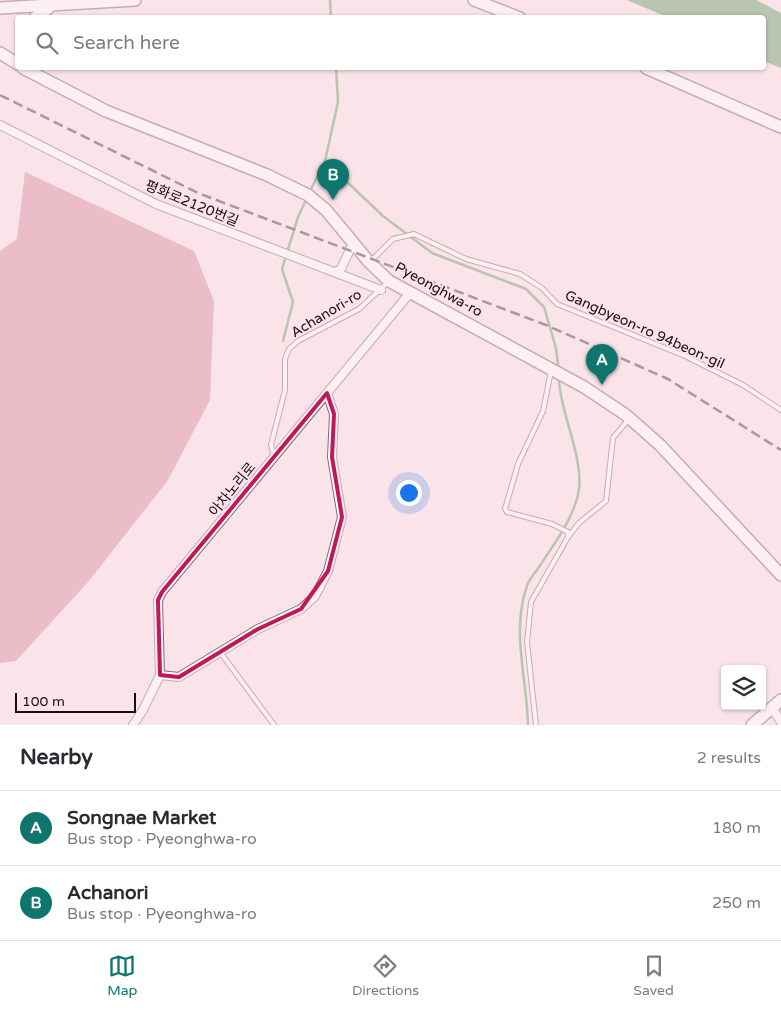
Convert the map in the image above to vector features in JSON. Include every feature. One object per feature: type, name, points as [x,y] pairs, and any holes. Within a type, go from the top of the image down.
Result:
[{"type":"main road","points":[[14,0],[42,10]]},
{"type":"main road","points":[[0,8],[42,10],[135,0]]},
{"type":"main road","points":[[474,0],[512,15]]},
{"type":"main road","points":[[0,53],[15,62]]},
{"type":"main road","name":"Pyeonghwa-ro","points":[[27,70],[65,90],[171,138],[282,182],[317,201],[369,262],[385,286],[410,293],[604,399],[630,418],[660,445],[780,575]]},
{"type":"main road","points":[[44,70],[65,90]]},
{"type":"main road","points":[[651,70],[781,127]]},
{"type":"main road","points":[[776,708],[781,690]]},
{"type":"main road","points":[[752,725],[776,708],[781,700]]},
{"type":"street","name":"평화로2120번길","points":[[0,125],[156,204],[335,272],[385,286]]},
{"type":"street","points":[[335,272],[341,268],[353,243]]},
{"type":"street","name":"아차노리로","points":[[133,725],[143,710],[160,675],[158,600],[162,592],[410,293]]},
{"type":"street","points":[[160,675],[179,677],[258,629],[301,609],[314,596],[328,572],[342,517],[332,457],[334,414],[327,393]]},
{"type":"street","points":[[776,708],[781,722]]},
{"type":"lane","name":"Gangbyeon-ro 94beon-gil","points":[[369,262],[392,239],[414,234],[466,259],[520,274],[542,288],[557,304],[685,356],[743,385],[781,410]]},
{"type":"lane","name":"Achanori-ro","points":[[274,456],[271,445],[284,390],[285,359],[289,348],[359,309],[385,286]]},
{"type":"lane","points":[[551,369],[543,411],[518,464],[506,509],[507,512],[552,524],[568,532],[568,537]]},
{"type":"lane","points":[[536,725],[527,642],[531,602],[568,537],[580,523],[606,501],[613,438],[630,418]]},
{"type":"lane","points":[[220,652],[274,725]]},
{"type":"highlighted area","points":[[327,393],[334,414],[332,457],[342,517],[328,571],[301,609],[258,629],[179,677],[160,675],[158,600],[162,592]]},
{"type":"shaded area","points":[[627,0],[756,0],[781,13],[781,68],[766,62],[766,15],[662,15]]},
{"type":"shaded area","points":[[25,172],[194,251],[214,301],[210,400],[168,480],[89,581],[16,661],[0,663],[0,251],[17,239]]},
{"type":"waterway","points":[[330,0],[331,15]]},
{"type":"waterway","points":[[336,70],[338,102],[325,161],[383,216],[432,253],[526,289],[544,307],[556,348],[558,365]]},
{"type":"waterway","points":[[311,189],[325,161]]},
{"type":"waterway","points":[[283,341],[293,302],[282,269],[298,217],[305,202]]},
{"type":"waterway","points":[[528,725],[520,638],[522,603],[529,581],[569,520],[579,489],[578,463],[559,381]]},
{"type":"railway","points":[[0,95],[198,193],[546,325],[668,379],[781,450]]},
{"type":"place","name":"Achanori","points":[[333,200]]},
{"type":"place","name":"Songnae Market","points":[[602,385]]}]
